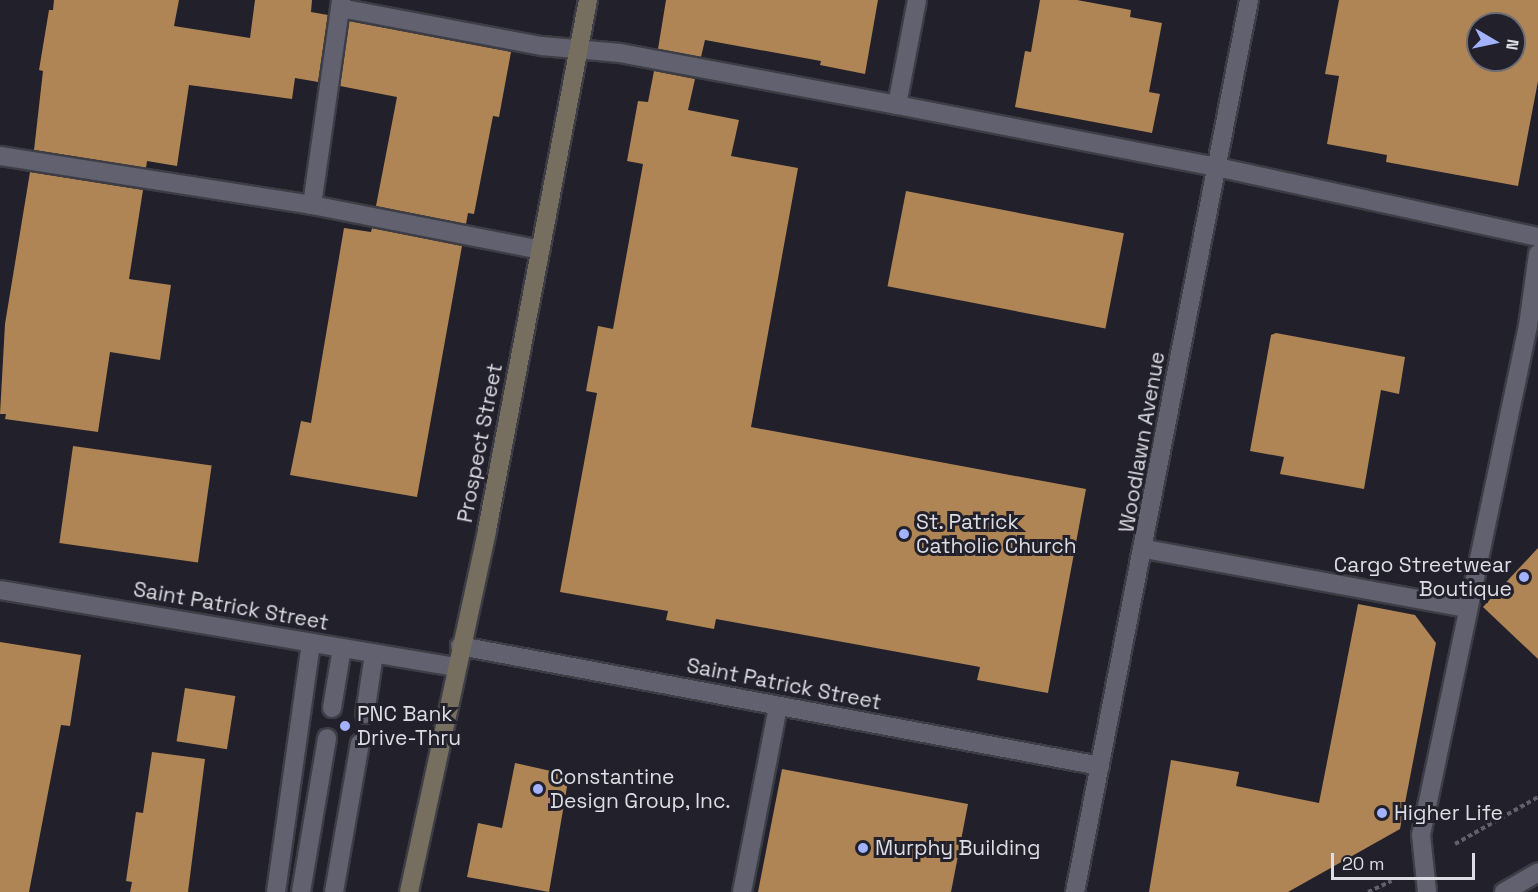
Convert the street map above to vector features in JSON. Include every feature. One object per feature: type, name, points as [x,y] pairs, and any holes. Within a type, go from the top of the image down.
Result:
[{"type":"main road","name":"Prospect Street","points":[[409,892],[541,250],[588,0]]},
{"type":"street","points":[[897,105],[917,0]]},
{"type":"street","name":"Woodlawn Avenue","points":[[1075,892],[1145,549],[1249,0]]},
{"type":"street","points":[[312,205],[341,4],[578,49],[620,53],[1217,167],[1538,237]]},
{"type":"street","points":[[0,156],[312,205],[541,250]]},
{"type":"street","points":[[1427,892],[1420,835],[1528,326],[1538,254]]},
{"type":"street","points":[[1145,549],[1468,608]]},
{"type":"street","name":"Saint Patrick Street","points":[[0,590],[455,667]]},
{"type":"street","points":[[276,892],[311,643]]},
{"type":"street","name":"Saint Patrick Street","points":[[460,646],[1100,766]]},
{"type":"street","points":[[332,708],[342,648]]},
{"type":"street","points":[[365,714],[374,654]]},
{"type":"street","points":[[742,892],[778,706]]},
{"type":"street","points":[[302,892],[327,738]]},
{"type":"street","points":[[334,892],[360,743]]},
{"type":"street","points":[[1504,892],[1538,872]]},
{"type":"building","points":[[54,0],[179,0],[174,26],[250,38],[255,0],[312,0],[311,12],[328,15],[318,82],[295,78],[292,99],[189,85],[177,166],[147,161],[146,168],[34,150],[43,71],[39,70],[49,10],[53,10]]},
{"type":"building","points":[[666,0],[878,0],[865,74],[820,65],[821,61],[705,40],[701,57],[658,49]]},
{"type":"building","points":[[1040,0],[1077,0],[1131,10],[1130,17],[1162,23],[1149,92],[1160,94],[1152,133],[1015,107],[1025,51],[1031,52]]},
{"type":"building","points":[[1339,0],[1538,0],[1538,81],[1518,186],[1386,162],[1387,155],[1327,144],[1339,76],[1325,74]]},
{"type":"building","points":[[349,21],[511,52],[499,117],[493,116],[474,214],[468,213],[466,224],[376,206],[397,97],[340,86]]},
{"type":"building","points":[[654,71],[695,79],[688,110],[739,120],[731,156],[798,168],[751,427],[1086,489],[1048,693],[977,680],[980,667],[716,619],[714,629],[666,620],[668,611],[560,592],[597,393],[586,391],[598,326],[613,329],[643,164],[627,161],[638,101],[648,102]]},
{"type":"building","points":[[30,172],[143,190],[129,279],[171,285],[160,360],[110,352],[98,432],[5,419],[6,414],[0,414],[5,324]]},
{"type":"building","points":[[906,191],[1124,233],[1105,329],[887,286]]},
{"type":"building","points":[[344,228],[371,232],[372,228],[462,246],[417,497],[290,475],[301,421],[311,423]]},
{"type":"building","points":[[1276,333],[1405,357],[1399,394],[1381,390],[1364,489],[1280,474],[1284,457],[1250,451],[1271,335]]},
{"type":"building","points":[[73,446],[212,465],[198,563],[59,543]]},
{"type":"building","name":"Cargo Streetwear Boutique","points":[[1538,548],[1538,659],[1483,607]]},
{"type":"building","points":[[1358,604],[1415,615],[1436,643],[1400,829],[1288,892],[1149,892],[1171,760],[1239,772],[1236,786],[1319,803]]},
{"type":"building","points":[[0,642],[81,655],[70,726],[61,725],[29,892],[0,892]]},
{"type":"building","points":[[185,688],[235,696],[227,749],[177,741]]},
{"type":"building","points":[[152,752],[205,759],[188,892],[130,892],[132,882],[126,881],[136,812],[143,813]]},
{"type":"building","points":[[515,763],[569,775],[549,892],[467,877],[478,823],[502,828]]},
{"type":"building","name":"Murphy Building","points":[[782,769],[968,804],[951,892],[758,892]]},
{"type":"place","name":"St. Patrick Catholic Church","points":[[904,534]]},
{"type":"place","name":"Cargo Streetwear Boutique","points":[[1524,577]]},
{"type":"place","name":"PNC Bank Drive-Thru","points":[[345,726]]},
{"type":"place","name":"Constantine Design Group, Inc.","points":[[538,789]]},
{"type":"place","name":"Higher Life","points":[[1382,813]]},
{"type":"place","name":"Murphy Building","points":[[863,848]]}]
